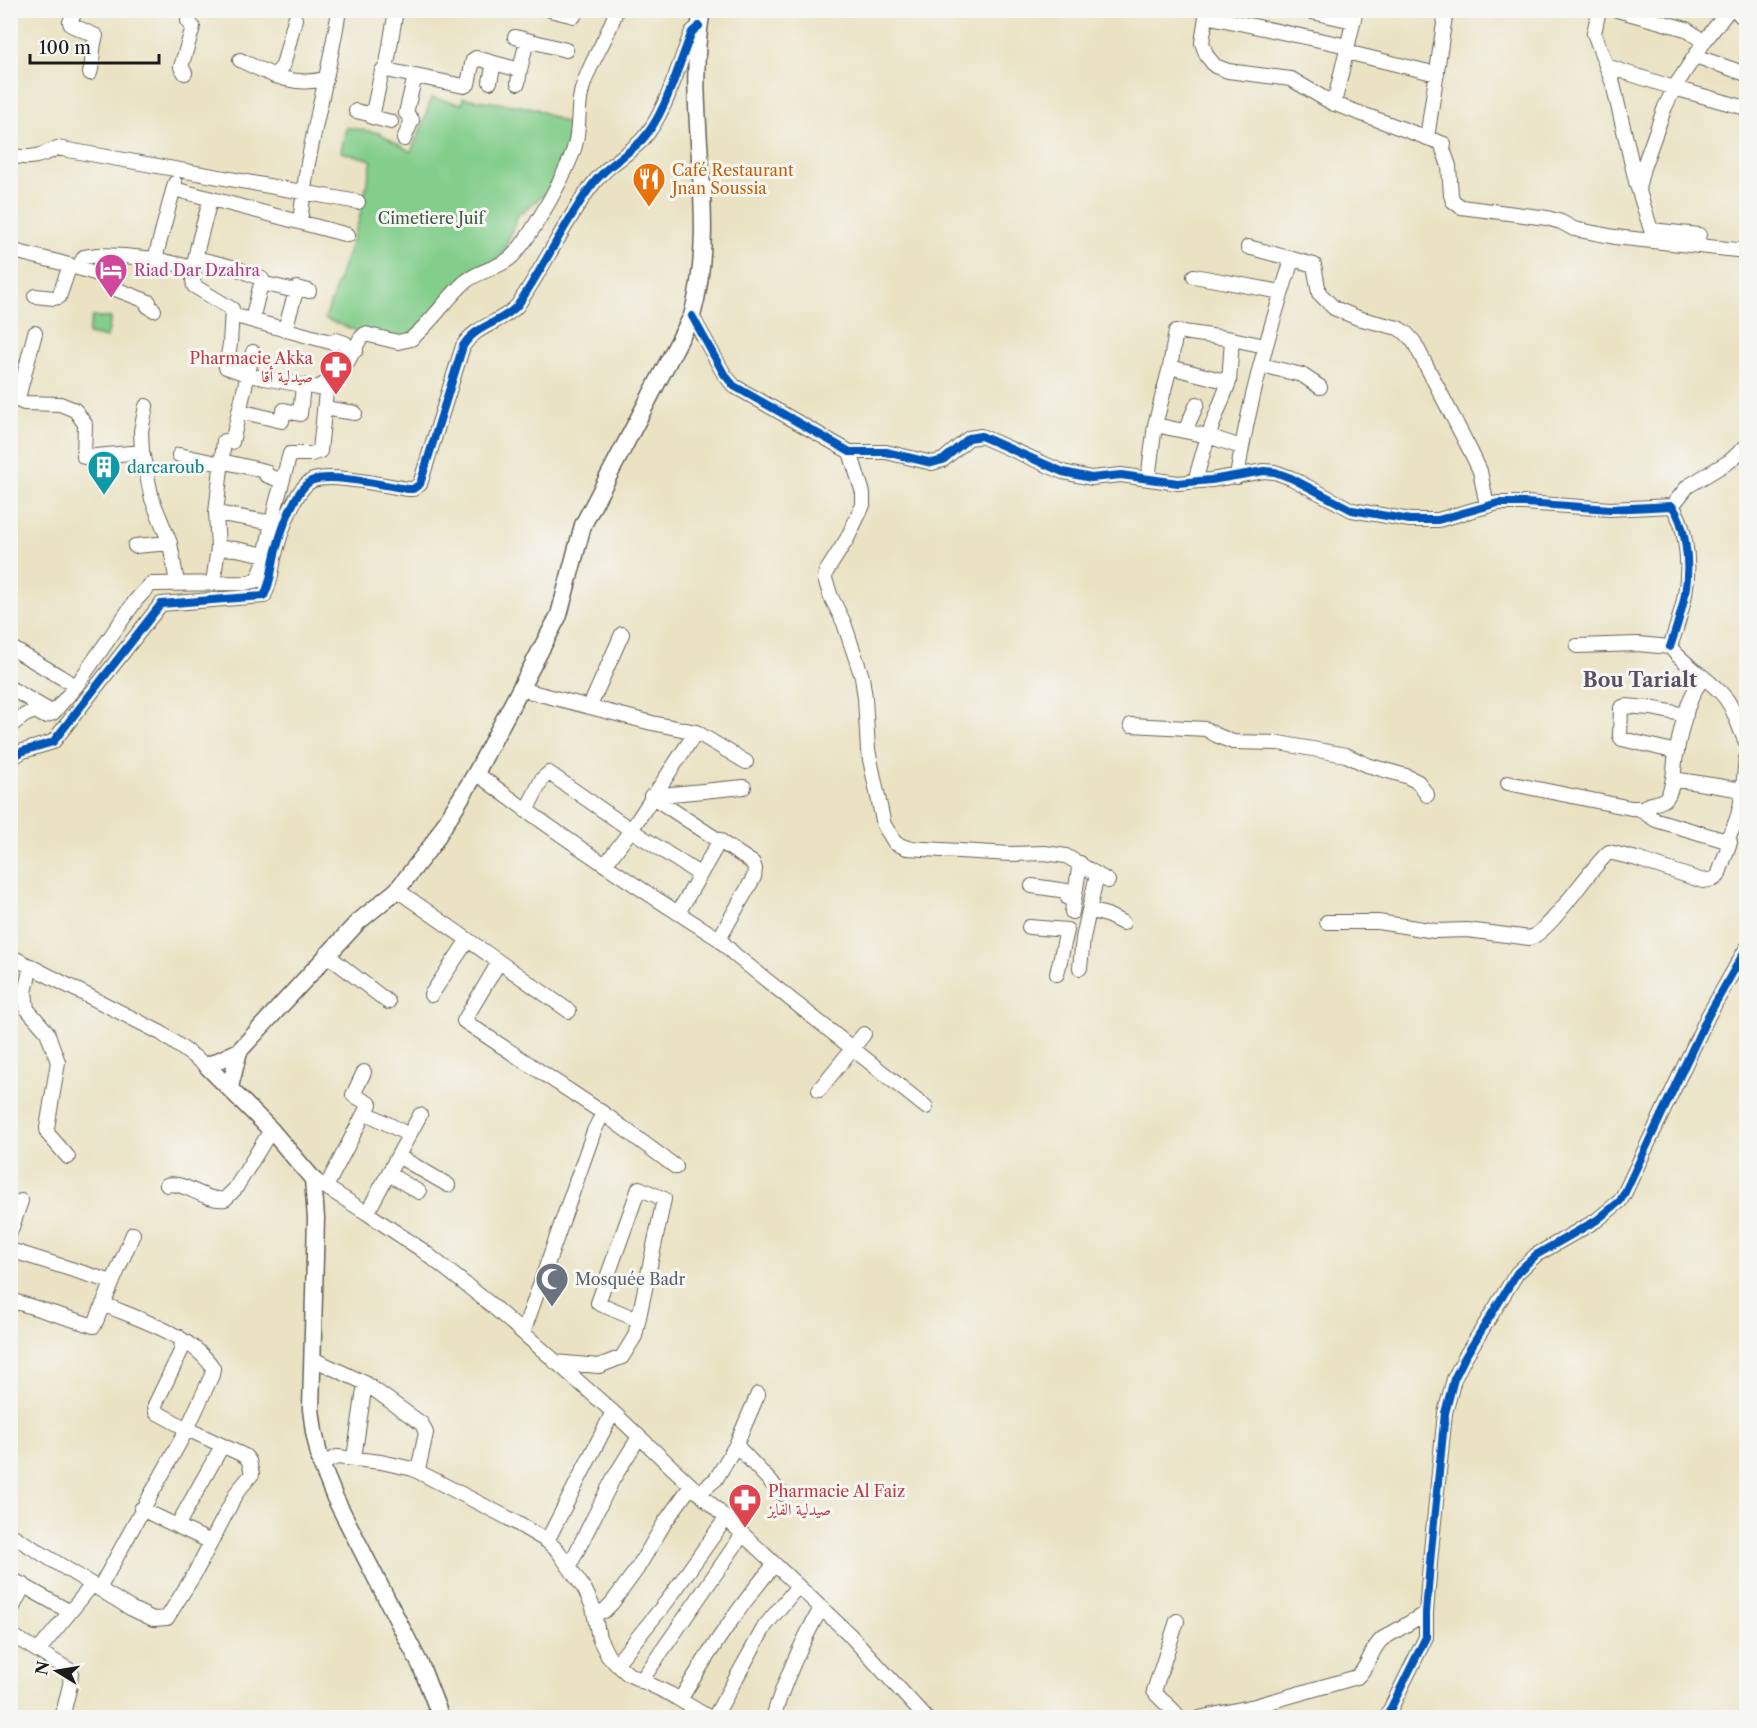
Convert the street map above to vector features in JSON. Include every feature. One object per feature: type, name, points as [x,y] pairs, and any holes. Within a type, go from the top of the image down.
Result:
[{"type":"main road","points":[[441,1718],[421,1666],[335,1498],[321,1464],[312,1409],[316,1218],[319,1183],[230,1087],[207,1066],[239,1051],[326,954],[358,922],[397,890],[432,845],[476,773],[562,608],[584,525],[692,316],[700,280],[703,233],[703,192],[696,113],[700,18]]},
{"type":"main road","points":[[230,1087],[239,1051]]},
{"type":"street","points":[[76,10],[70,22],[71,25],[96,36],[91,50],[94,58],[90,73]]},
{"type":"street","points":[[185,73],[181,67],[193,27],[188,21],[189,10]]},
{"type":"street","points":[[300,222],[309,156],[334,47],[339,10]]},
{"type":"street","points":[[386,69],[396,10]]},
{"type":"street","points":[[550,10],[574,16],[575,10]]},
{"type":"street","points":[[210,201],[193,281],[194,286],[232,309],[226,367],[249,375],[318,388],[342,372],[365,334],[398,342],[411,339],[470,278],[506,261],[516,252],[550,197],[574,148],[579,130],[579,103],[583,87],[590,66],[612,26],[616,10]]},
{"type":"street","points":[[1303,10],[1355,16],[1334,104]]},
{"type":"street","points":[[1427,138],[1446,10]]},
{"type":"street","points":[[1599,10],[1594,33],[1613,84],[1638,188],[1651,230],[1699,235]]},
{"type":"street","points":[[1617,10],[1686,29],[1704,42]]},
{"type":"street","points":[[1638,188],[1665,107],[1674,88],[1704,42],[1729,10]]},
{"type":"street","points":[[1736,10],[1746,18]]},
{"type":"street","points":[[1437,74],[1207,13],[1202,42],[1207,56],[1215,66],[1228,71],[1291,79],[1334,104],[1444,144],[1443,149],[1449,166],[1451,195],[1453,201],[1461,207],[1546,218],[1574,229],[1615,237],[1746,251]]},
{"type":"street","points":[[10,759],[23,750],[53,742],[161,604],[264,596],[271,583],[276,550],[287,520],[303,489],[312,481],[326,478],[408,489],[413,489],[420,484],[462,346],[472,333],[507,315],[517,306],[577,206],[599,175],[641,140],[647,132],[662,107],[692,32],[700,18]]},
{"type":"street","points":[[273,76],[283,66],[295,19]]},
{"type":"street","points":[[373,115],[382,70],[467,86],[474,58],[494,63],[519,77],[521,39],[566,50]]},
{"type":"street","points":[[1695,56],[1746,74]]},
{"type":"street","points":[[240,60],[273,76],[309,83],[325,80]]},
{"type":"street","points":[[490,82],[494,63]]},
{"type":"street","points":[[1606,66],[1746,108]]},
{"type":"street","points":[[404,139],[412,120],[406,113],[415,75]]},
{"type":"street","points":[[356,111],[391,122]]},
{"type":"street","points":[[10,155],[39,157],[57,148],[358,202]]},
{"type":"street","points":[[155,259],[178,170]]},
{"type":"street","points":[[174,189],[210,201],[348,235]]},
{"type":"street","points":[[1248,247],[1314,265],[1319,293],[1334,308],[1358,318],[1402,330],[1414,342],[1476,461],[1486,506]]},
{"type":"street","points":[[10,250],[108,277],[112,281],[113,288],[149,302],[148,306],[154,310]]},
{"type":"street","points":[[35,296],[59,297],[74,267],[84,257],[124,255],[236,268],[262,279],[252,320]]},
{"type":"street","points":[[1237,477],[1241,447],[1261,365],[1292,260]]},
{"type":"street","points":[[1194,276],[1281,291]]},
{"type":"street","points":[[261,283],[303,291],[285,329]]},
{"type":"street","points":[[231,315],[334,343],[336,340],[356,350]]},
{"type":"street","points":[[692,316],[724,374],[734,386],[748,396],[850,452],[886,452],[932,463],[943,460],[969,438],[981,436],[1079,477],[1104,478],[1121,475],[1178,483],[1237,477],[1264,471],[1281,473],[1352,510],[1410,520],[1438,520],[1486,506],[1508,503],[1610,509],[1672,506],[1688,486],[1730,461],[1746,446]]},
{"type":"street","points":[[1148,479],[1155,424],[1170,366],[1176,331],[1266,346]]},
{"type":"street","points":[[35,333],[14,397],[24,403],[60,404],[75,410],[86,424],[84,457],[142,452]]},
{"type":"street","points":[[1195,481],[1208,436],[1229,382],[1232,339]]},
{"type":"street","points":[[213,583],[218,548],[216,513],[224,441],[232,442],[253,352]]},
{"type":"street","points":[[1261,365],[1302,375],[1320,387]]},
{"type":"street","points":[[1170,366],[1229,382]]},
{"type":"street","points":[[12,723],[35,711],[44,716],[53,713],[76,686],[142,592],[154,583],[245,583],[255,581],[260,577],[290,454],[310,454],[320,451],[327,382]]},
{"type":"street","points":[[239,411],[282,421],[284,410],[300,414],[303,386]]},
{"type":"street","points":[[1185,431],[1197,404]]},
{"type":"street","points":[[146,406],[141,431],[142,452],[152,499],[170,543],[177,583]]},
{"type":"street","points":[[324,408],[355,413]]},
{"type":"street","points":[[1155,424],[1208,436],[1241,447]]},
{"type":"street","points":[[850,452],[863,493],[863,505],[847,539],[826,572],[825,579],[844,623],[862,677],[868,750],[884,825],[890,838],[906,848],[1066,856],[1103,877],[1089,910],[1080,968]]},
{"type":"street","points":[[179,455],[265,471],[266,475],[282,481]]},
{"type":"street","points":[[1670,647],[1679,623],[1689,577],[1684,534],[1672,506]]},
{"type":"street","points":[[216,513],[273,523]]},
{"type":"street","points":[[135,546],[170,543]]},
{"type":"street","points":[[218,548],[266,555]]},
{"type":"street","points":[[590,706],[622,634]]},
{"type":"street","points":[[1577,645],[1638,644],[1670,647],[1687,665],[1724,695],[1746,742]]},
{"type":"street","points":[[10,647],[76,686]]},
{"type":"street","points":[[1508,783],[1631,808],[1643,808],[1647,804],[1660,802],[1666,798],[1672,779],[1686,715],[1694,691],[1704,678]]},
{"type":"street","points":[[10,688],[53,713]]},
{"type":"street","points":[[520,689],[696,732],[746,762]]},
{"type":"street","points":[[1677,752],[1622,739],[1620,736],[1621,708],[1625,706],[1651,708],[1686,715]]},
{"type":"street","points":[[1131,725],[1206,729],[1233,742],[1279,743],[1346,755],[1367,765],[1406,776],[1418,782],[1427,795]]},
{"type":"street","points":[[605,865],[696,732]]},
{"type":"street","points":[[1327,922],[1378,922],[1435,931],[1467,930],[1530,938],[1551,920],[1598,862],[1609,852],[1637,859],[1703,882],[1714,879],[1718,876],[1730,842],[1728,837],[1735,824],[1743,790],[1746,758]]},
{"type":"street","points":[[476,773],[526,811],[605,865],[720,939],[735,955],[926,1107]]},
{"type":"street","points":[[526,811],[542,779],[549,773],[699,874]]},
{"type":"street","points":[[1672,779],[1743,790]]},
{"type":"street","points":[[651,796],[744,787]]},
{"type":"street","points":[[651,796],[753,863],[754,877],[720,939]]},
{"type":"street","points":[[1643,808],[1642,811],[1649,817],[1730,842]]},
{"type":"street","points":[[678,913],[720,840]]},
{"type":"street","points":[[1066,914],[1080,863]]},
{"type":"street","points":[[1032,886],[1066,891],[1068,898],[1067,930],[1057,974]]},
{"type":"street","points":[[397,890],[569,1011]]},
{"type":"street","points":[[1089,910],[1123,923]]},
{"type":"street","points":[[1029,927],[1066,914]]},
{"type":"street","points":[[431,995],[467,940]]},
{"type":"street","points":[[1386,1718],[1426,1636],[1426,1613],[1445,1413],[1450,1388],[1465,1357],[1516,1273],[1536,1255],[1597,1220],[1620,1201],[1708,1016],[1746,949]]},
{"type":"street","points":[[326,954],[388,1002]]},
{"type":"street","points":[[10,956],[161,1034],[207,1066]]},
{"type":"street","points":[[500,962],[464,1021],[603,1113],[676,1167]]},
{"type":"street","points":[[31,966],[25,992],[27,1009],[47,1032],[58,1062],[47,1128],[48,1134],[68,1157]]},
{"type":"street","points":[[819,1090],[864,1034]]},
{"type":"street","points":[[364,1072],[353,1095],[370,1104],[319,1183],[422,1250],[489,1303],[613,1412],[849,1634],[926,1718]]},
{"type":"street","points":[[365,1112],[409,1135]]},
{"type":"street","points":[[523,1333],[594,1131],[603,1113]]},
{"type":"street","points":[[368,1213],[420,1115]]},
{"type":"street","points":[[167,1185],[174,1183],[210,1198],[225,1199],[235,1189],[271,1130]]},
{"type":"street","points":[[398,1156],[448,1185]]},
{"type":"street","points":[[389,1174],[419,1192]]},
{"type":"street","points":[[555,1362],[599,1366],[614,1362],[622,1357],[635,1336],[664,1199],[639,1188],[598,1303],[638,1320]]},
{"type":"street","points":[[10,1233],[21,1201]]},
{"type":"street","points":[[10,1300],[94,1326],[133,1234]]},
{"type":"street","points":[[10,1250],[112,1282]]},
{"type":"street","points":[[39,1650],[70,1612],[95,1587],[187,1429],[212,1375],[213,1368],[208,1360],[178,1336],[103,1304]]},
{"type":"street","points":[[10,1534],[130,1608],[153,1619],[167,1618],[237,1492],[252,1474],[249,1461],[245,1456],[156,1412],[155,1405],[182,1349],[178,1336]]},
{"type":"street","points":[[313,1359],[365,1383],[425,1429],[418,1470]]},
{"type":"street","points":[[354,1458],[365,1383]]},
{"type":"street","points":[[594,1612],[604,1611],[612,1603],[637,1569],[665,1522],[695,1490],[716,1479],[736,1445],[758,1394]]},
{"type":"street","points":[[547,1541],[613,1412]]},
{"type":"street","points":[[569,1567],[613,1479],[639,1437]]},
{"type":"street","points":[[736,1445],[782,1494]]},
{"type":"street","points":[[177,1526],[222,1446]]},
{"type":"street","points":[[321,1464],[337,1457],[354,1458],[418,1470],[547,1541],[558,1551],[585,1590],[594,1612],[601,1643],[608,1656],[628,1674],[712,1718],[765,1626],[798,1586]]},
{"type":"street","points":[[141,1509],[211,1542]]},
{"type":"street","points":[[616,1664],[668,1600],[726,1518]]},
{"type":"street","points":[[641,1681],[743,1534]]},
{"type":"street","points":[[680,1700],[724,1629],[748,1595],[775,1564]]},
{"type":"street","points":[[10,1578],[70,1612]]},
{"type":"street","points":[[12,1608],[24,1585]]},
{"type":"street","points":[[773,1718],[796,1654],[821,1608]]},
{"type":"street","points":[[1199,1718],[1255,1706],[1357,1677],[1363,1672],[1377,1644],[1382,1639],[1426,1613]]},
{"type":"street","points":[[1177,1621],[1154,1691],[1179,1718]]},
{"type":"street","points":[[10,1634],[39,1650],[72,1674],[62,1718]]},
{"type":"green space","name":"Cimetiere Juif","points":[[431,98],[462,104],[463,98],[534,108],[572,126],[571,132],[576,134],[553,188],[518,215],[503,254],[404,339],[360,332],[325,319],[359,220],[372,160],[341,152],[346,127],[379,133],[411,152]]},
{"type":"green space","points":[[92,317],[111,318],[107,338],[88,334]]},
{"type":"cycle path","points":[[10,759],[23,751],[53,742],[161,604],[264,596],[286,521],[295,501],[311,481],[344,479],[408,489],[413,489],[420,484],[463,346],[475,333],[517,306],[589,189],[608,168],[642,140],[658,117],[692,32],[699,26]]},
{"type":"cycle path","points":[[692,316],[724,374],[734,386],[850,452],[886,452],[932,463],[943,460],[969,438],[981,436],[1063,472],[1091,478],[1121,475],[1178,483],[1264,471],[1275,472],[1352,510],[1410,520],[1438,520],[1498,503],[1610,509],[1672,506],[1683,531],[1687,555],[1687,582],[1670,647]]},
{"type":"cycle path","points":[[1386,1718],[1426,1637],[1431,1551],[1445,1413],[1454,1379],[1517,1273],[1536,1255],[1597,1220],[1620,1201],[1708,1016],[1746,949]]},
{"type":"place","name":"Café Restaurant Jnan Soussia","points":[[649,208]]},
{"type":"place","name":"Riad Dar Dzahra","points":[[111,299]]},
{"type":"place","name":"Pharmacie Akka صيدلية أقا","points":[[336,396]]},
{"type":"place","name":"darcaroub","points":[[104,496]]},
{"type":"place","name":"Mosquée Badr","points":[[552,1308]]},
{"type":"place","name":"Pharmacie Al Faiz صيدلية الفايز","points":[[745,1529]]},
{"type":"district","name":"Bou Tarialt","points":[[1640,680]]}]
